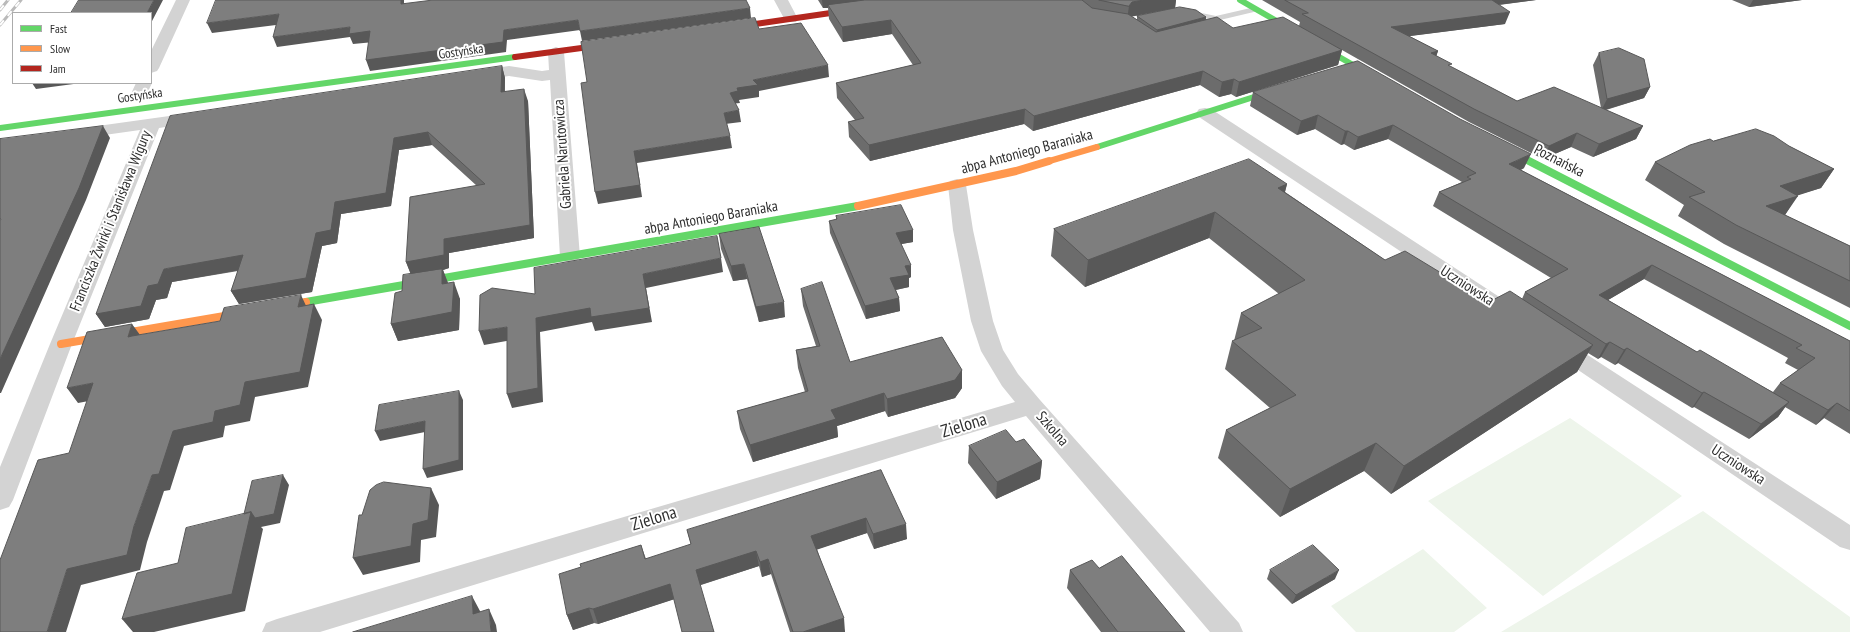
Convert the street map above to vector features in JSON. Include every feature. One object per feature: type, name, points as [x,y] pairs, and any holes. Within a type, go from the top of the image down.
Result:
[{"type":"street","points":[[152,66],[183,0]]},
{"type":"street","points":[[781,0],[791,19]]},
{"type":"street","points":[[1240,0],[1354,67],[1385,83]]},
{"type":"street","points":[[721,29],[870,8]]},
{"type":"street","name":"Gostyńska","points":[[0,128],[620,43]]},
{"type":"street","name":"Gabriela Narutowicza","points":[[556,52],[570,257]]},
{"type":"street","points":[[1342,70],[1354,67]]},
{"type":"street","name":"Franciszka Żwirki i Stanisława Wigury","points":[[0,500],[61,344],[152,123],[509,71],[542,76],[558,74]]},
{"type":"street","name":"abpa Antoniego Baraniaka","points":[[61,344],[570,257],[866,204],[957,185],[1076,154],[1288,86]]},
{"type":"street","name":"Uczniowska","points":[[1205,113],[1850,539]]},
{"type":"street","points":[[61,137],[152,123]]},
{"type":"street","name":"Poznańska","points":[[1490,141],[1850,326]]},
{"type":"street","name":"Szkolna","points":[[957,185],[963,230],[982,321],[992,351],[1010,380],[1031,406],[1228,632]]},
{"type":"street","name":"Zielona","points":[[276,632],[1031,406]]},
{"type":"lane","points":[[1179,11],[1216,18],[1255,9]]},
{"type":"lane","points":[[1199,31],[1214,27],[1216,18]]},
{"type":"shaded area","points":[[1570,418],[1682,496],[1543,596],[1428,501]]},
{"type":"shaded area","points":[[1703,511],[1850,617],[1850,632],[1501,632]]},
{"type":"shaded area","points":[[1423,549],[1487,608],[1454,632],[1356,632],[1331,606]]},
{"type":"building","points":[[79,0],[154,0],[148,12],[72,12]]},
{"type":"building","points":[[216,0],[401,0],[401,4],[433,0],[746,0],[750,8],[580,31],[578,20],[504,30],[503,42],[366,60],[370,31],[349,34],[350,27],[273,37],[279,14],[207,23]]},
{"type":"building","points":[[865,0],[1082,0],[1092,8],[1128,14],[1156,32],[1217,17],[1233,28],[1283,17],[1342,50],[1239,82],[1234,79],[1222,82],[1203,71],[1034,116],[1025,109],[869,145],[848,122],[864,118],[836,83],[921,63],[891,20],[842,27],[828,5]]},
{"type":"building","points":[[1099,0],[1144,0],[1132,2],[1129,6]]},
{"type":"building","points":[[1285,0],[1492,0],[1510,12],[1391,27],[1438,51],[1431,53],[1452,64],[1448,65],[1517,101],[1554,87],[1643,126],[1599,144],[1577,133],[1549,146],[1474,109],[1302,14],[1308,13]]},
{"type":"building","points":[[1180,7],[1196,10],[1206,17],[1157,30],[1137,16]]},
{"type":"building","points":[[755,18],[759,29],[801,23],[828,65],[753,80],[758,85],[737,88],[738,91],[730,93],[739,110],[724,113],[730,136],[634,151],[640,185],[595,192],[581,83],[587,82],[581,42]]},
{"type":"building","points":[[1619,48],[1644,59],[1650,87],[1607,99],[1599,53]]},
{"type":"building","points":[[1358,61],[1460,119],[1531,154],[1509,164],[1850,341],[1850,411],[1837,403],[1828,410],[1780,383],[1815,358],[1796,348],[1802,345],[1652,265],[1599,295],[1697,352],[1700,350],[1789,402],[1761,424],[1704,392],[1702,393],[1627,348],[1624,350],[1610,342],[1606,344],[1525,292],[1568,269],[1439,192],[1471,179],[1467,177],[1476,173],[1393,125],[1358,137],[1318,115],[1301,121],[1253,92]]},
{"type":"building","points":[[502,66],[501,92],[524,89],[530,225],[444,239],[444,255],[406,262],[410,197],[485,184],[428,132],[394,138],[386,193],[335,202],[331,230],[316,233],[306,278],[231,291],[243,255],[164,269],[158,284],[148,286],[141,306],[96,314],[170,116]]},
{"type":"building","points":[[103,126],[79,188],[0,359],[0,139]]},
{"type":"building","points":[[1756,129],[1774,136],[1789,146],[1834,169],[1780,186],[1798,196],[1766,206],[1850,246],[1850,281],[1736,225],[1689,197],[1705,192],[1655,162],[1690,145],[1710,139],[1713,141]]},
{"type":"building","points":[[1249,159],[1287,184],[1278,188],[1385,260],[1405,251],[1489,302],[1510,291],[1593,345],[1404,466],[1376,443],[1290,489],[1226,430],[1296,395],[1232,341],[1262,328],[1241,313],[1305,280],[1215,212],[1088,260],[1054,229]]},
{"type":"building","points":[[901,205],[913,230],[896,233],[911,265],[905,266],[909,275],[890,278],[899,298],[865,306],[829,221],[837,219],[836,216]]},
{"type":"building","points":[[759,227],[784,302],[756,307],[744,264],[731,266],[719,234]]},
{"type":"building","points":[[717,236],[721,258],[643,274],[649,308],[591,317],[590,308],[536,318],[538,388],[507,394],[507,327],[479,331],[480,295],[492,288],[535,294],[534,268]]},
{"type":"building","points":[[442,269],[442,284],[454,282],[452,312],[391,324],[395,293],[402,291],[403,275]]},
{"type":"building","points":[[822,282],[850,362],[942,337],[962,370],[955,380],[887,399],[884,393],[831,410],[836,419],[750,445],[737,411],[808,391],[796,350],[820,346],[801,289]]},
{"type":"building","points":[[301,295],[298,307],[314,304],[300,372],[245,382],[240,405],[215,411],[213,422],[173,431],[159,474],[152,475],[134,526],[127,555],[67,569],[47,632],[0,632],[0,560],[38,460],[69,453],[93,383],[67,388],[87,332],[132,324],[128,337],[220,321],[224,308]]},
{"type":"building","points":[[459,391],[459,460],[423,469],[425,421],[375,431],[379,405]]},
{"type":"building","points":[[1006,430],[1016,442],[1024,439],[1042,461],[997,482],[969,446]]},
{"type":"building","points":[[881,470],[906,524],[873,534],[866,518],[811,536],[844,618],[803,632],[793,632],[768,559],[760,562],[756,551],[696,570],[714,632],[682,632],[670,584],[593,609],[589,608],[567,615],[559,574],[581,567],[580,564],[641,545],[645,559],[691,544],[687,530]]},
{"type":"building","points":[[283,475],[274,514],[255,518],[251,512],[244,514],[252,481]]},
{"type":"building","points":[[384,482],[431,488],[428,520],[413,524],[411,546],[353,558],[359,515],[362,515],[370,490],[376,485]]},
{"type":"building","points":[[251,512],[232,594],[122,619],[137,573],[178,563],[186,528]]},
{"type":"building","points":[[1313,545],[1339,570],[1296,595],[1270,570]]},
{"type":"building","points":[[1122,556],[1185,632],[1118,632],[1070,570],[1092,560],[1099,568]]},
{"type":"building","points":[[472,596],[473,614],[489,609],[491,632],[353,632]]},
{"type":"railway","points":[[0,10],[8,0]]},
{"type":"railway","points":[[0,25],[21,0]]},
{"type":"traffic: fast","points":[[1240,0],[1374,77]]},
{"type":"traffic: fast","points":[[0,128],[515,57]]},
{"type":"traffic: fast","points":[[1097,147],[1279,89]]},
{"type":"traffic: fast","points":[[1501,147],[1850,326]]},
{"type":"traffic: fast","points":[[306,302],[858,206]]},
{"type":"traffic: slow","points":[[858,206],[1016,171],[1097,147]]},
{"type":"traffic: slow","points":[[61,344],[306,302]]},
{"type":"traffic: jam","points":[[728,28],[858,9]]},
{"type":"traffic: jam","points":[[515,57],[611,44]]}]
